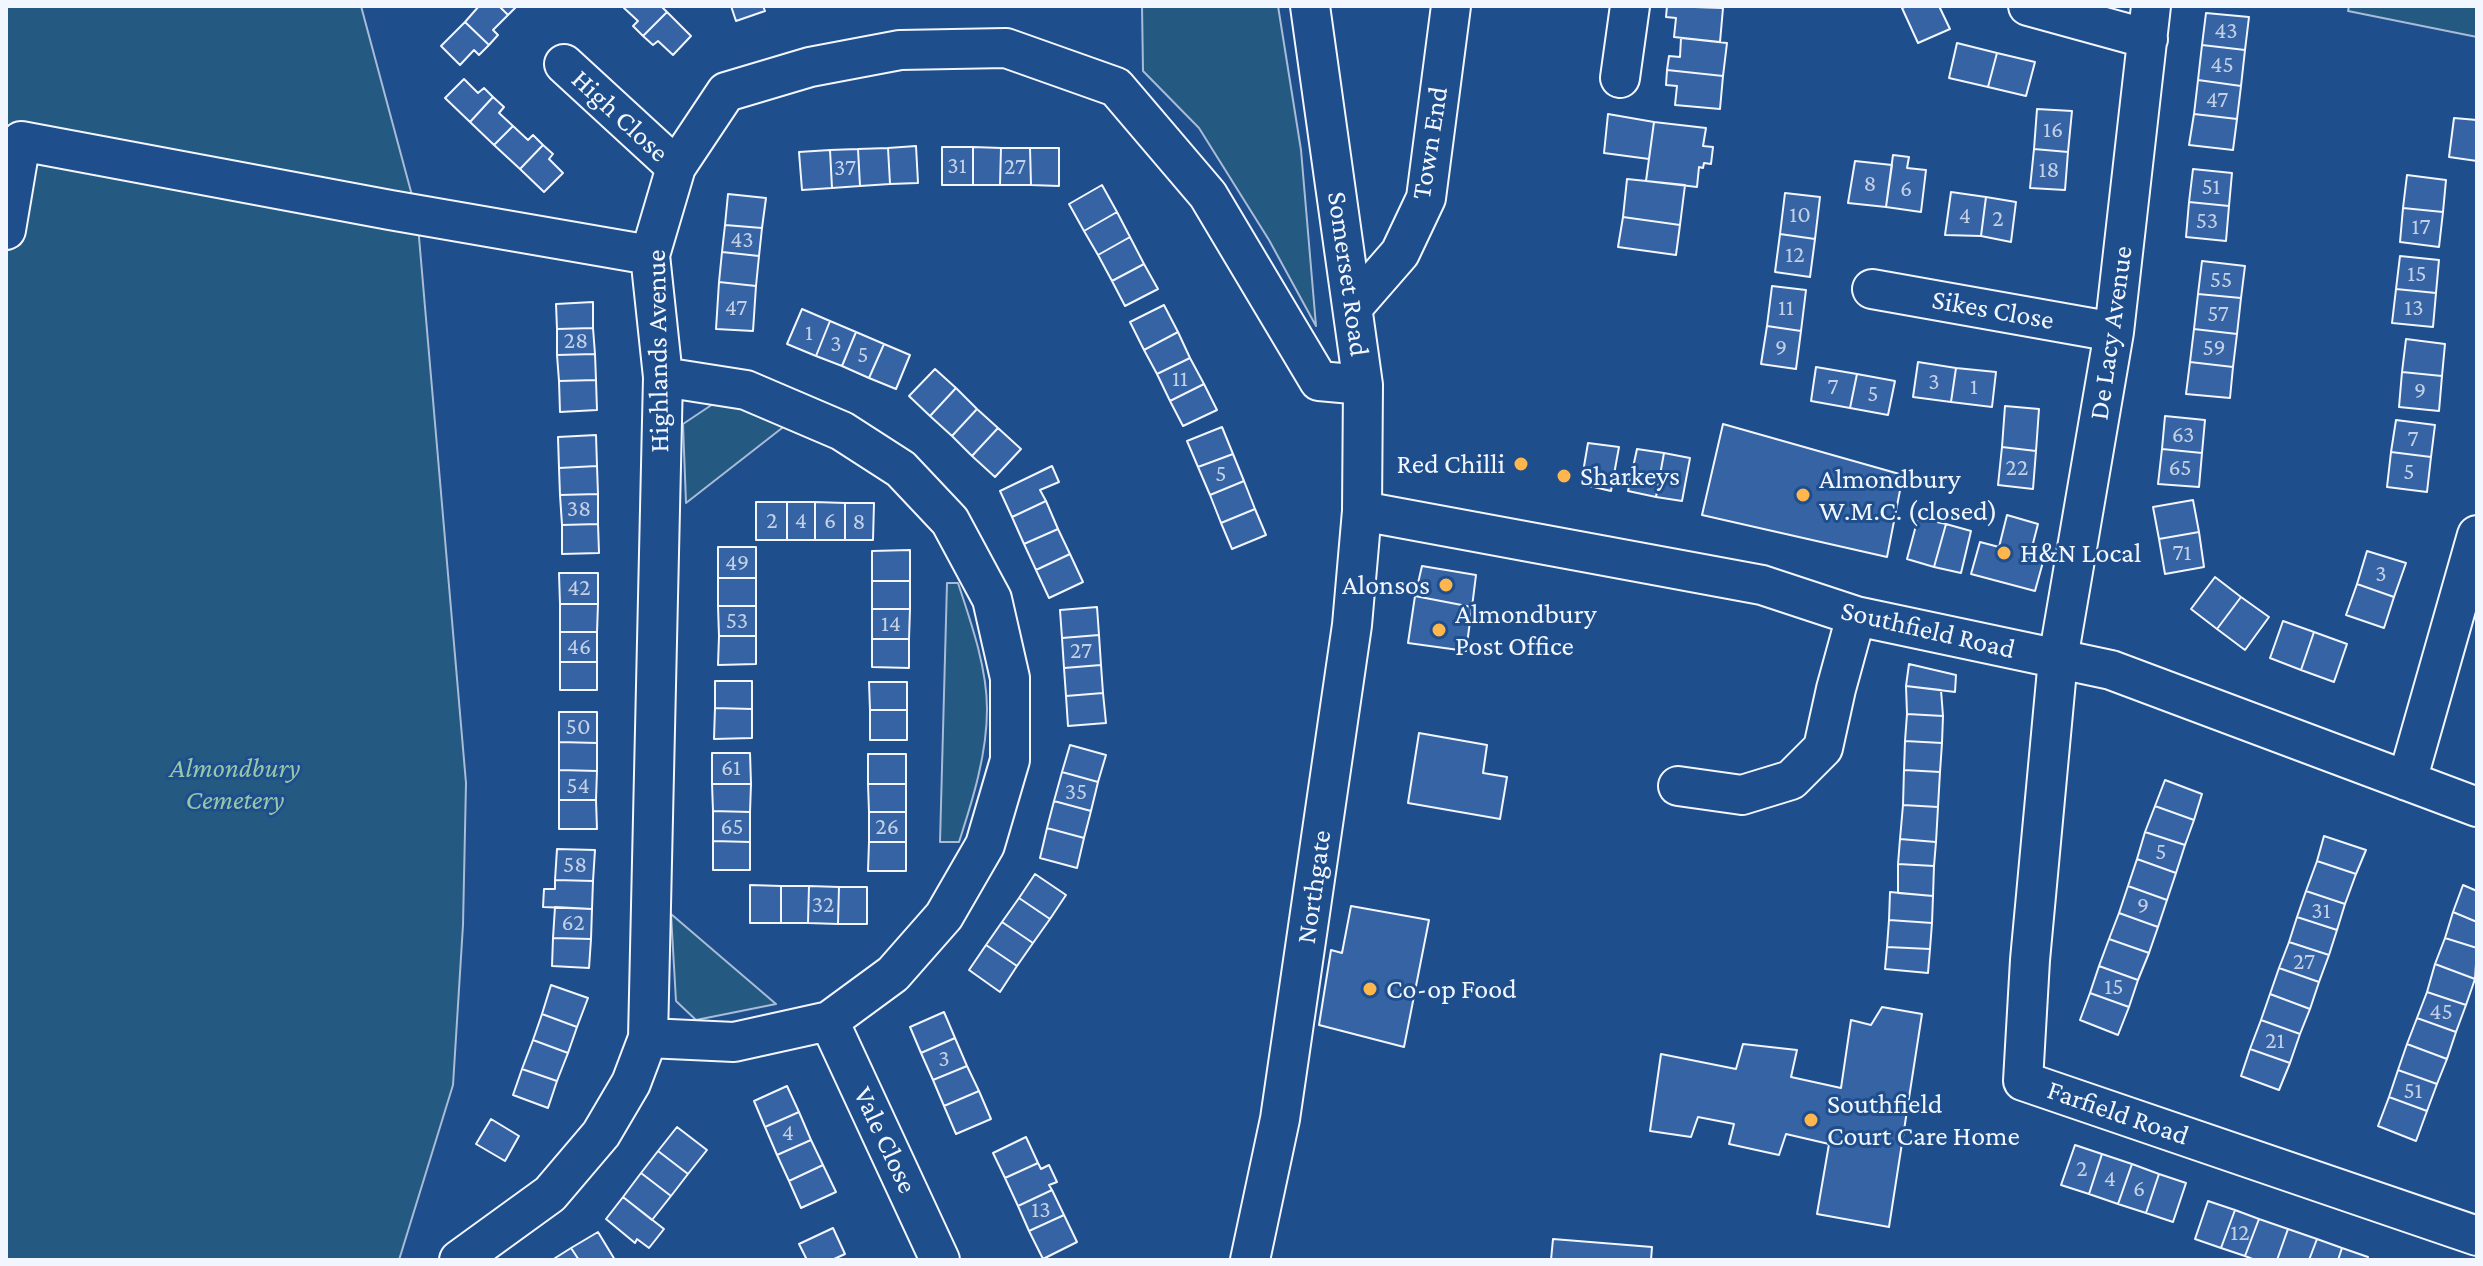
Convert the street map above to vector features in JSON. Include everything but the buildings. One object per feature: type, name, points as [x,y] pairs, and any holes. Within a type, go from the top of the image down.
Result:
[{"type":"street","name":"Town End","points":[[1353,307],[1400,253],[1426,198],[1451,6]]},
{"type":"street","points":[[1620,78],[1630,6]]},
{"type":"street","points":[[2028,6],[2150,22]]},
{"type":"street","name":"Somerset Road","points":[[1313,22],[1363,385],[1362,511]]},
{"type":"street","name":"De Lacy Avenue","points":[[2058,659],[2114,332],[2150,22]]},
{"type":"street","name":"Highlands Avenue","points":[[459,1260],[550,1194],[601,1134],[631,1083],[648,1038],[663,377],[650,255],[676,167],[726,92],[810,67],[900,50],[1006,48],[1116,87],[1208,195],[1319,381],[1363,385]]},
{"type":"street","name":"High Close","points":[[564,64],[676,167]]},
{"type":"street","points":[[6,230],[14,128],[390,210],[650,255]]},
{"type":"street","name":"Sikes Close","points":[[1872,289],[2114,332]]},
{"type":"street","points":[[648,1038],[734,1042],[829,1021],[893,974],[944,916],[985,845],[1010,760],[1010,678],[992,599],[950,521],[901,469],[842,431],[746,390],[663,377]]},
{"type":"street","name":"Southfield Road","points":[[1362,511],[1762,585],[1856,616],[2111,670],[2477,807]]},
{"type":"street","name":"Northgate","points":[[1250,1260],[1282,1103],[1352,625],[1362,511]]},
{"type":"street","points":[[2407,781],[2477,535]]},
{"type":"street","points":[[1678,786],[1742,795],[1791,780],[1823,748],[1856,616]]},
{"type":"street","name":"Farfield Road","points":[[2058,659],[2030,960],[2023,1081],[2477,1236]]},
{"type":"street","name":"Vale Close","points":[[829,1021],[940,1260]]},
{"type":"green space","name":"Almondbury Cemetery","points":[[6,6],[361,6],[417,214],[466,783],[463,925],[453,1085],[399,1260],[6,1260]]},
{"type":"green space","points":[[1142,6],[1278,6],[1301,150],[1316,326],[1269,240],[1199,128],[1143,71]]},
{"type":"green space","points":[[2349,6],[2477,6],[2477,37],[2348,11]]},
{"type":"green space","points":[[716,402],[791,421],[686,503],[683,424]]},
{"type":"green space","points":[[947,583],[958,583],[977,645],[987,709],[982,760],[959,842],[940,842]]},
{"type":"green space","points":[[671,914],[776,1004],[696,1020],[676,1001]]},
{"type":"place","name":"Red Chilli","points":[[1521,464]]},
{"type":"place","name":"Sharkeys","points":[[1564,476]]},
{"type":"place","name":"Almondbury W.M.C. (closed)","points":[[1803,495]]},
{"type":"place","name":"H&N Local","points":[[2004,553]]},
{"type":"place","name":"Alonsos","points":[[1446,585]]},
{"type":"place","name":"Almondbury Post Office","points":[[1439,630]]},
{"type":"place","name":"Co-op Food","points":[[1370,989]]},
{"type":"place","name":"Southfield Court Care Home","points":[[1811,1120]]}]
